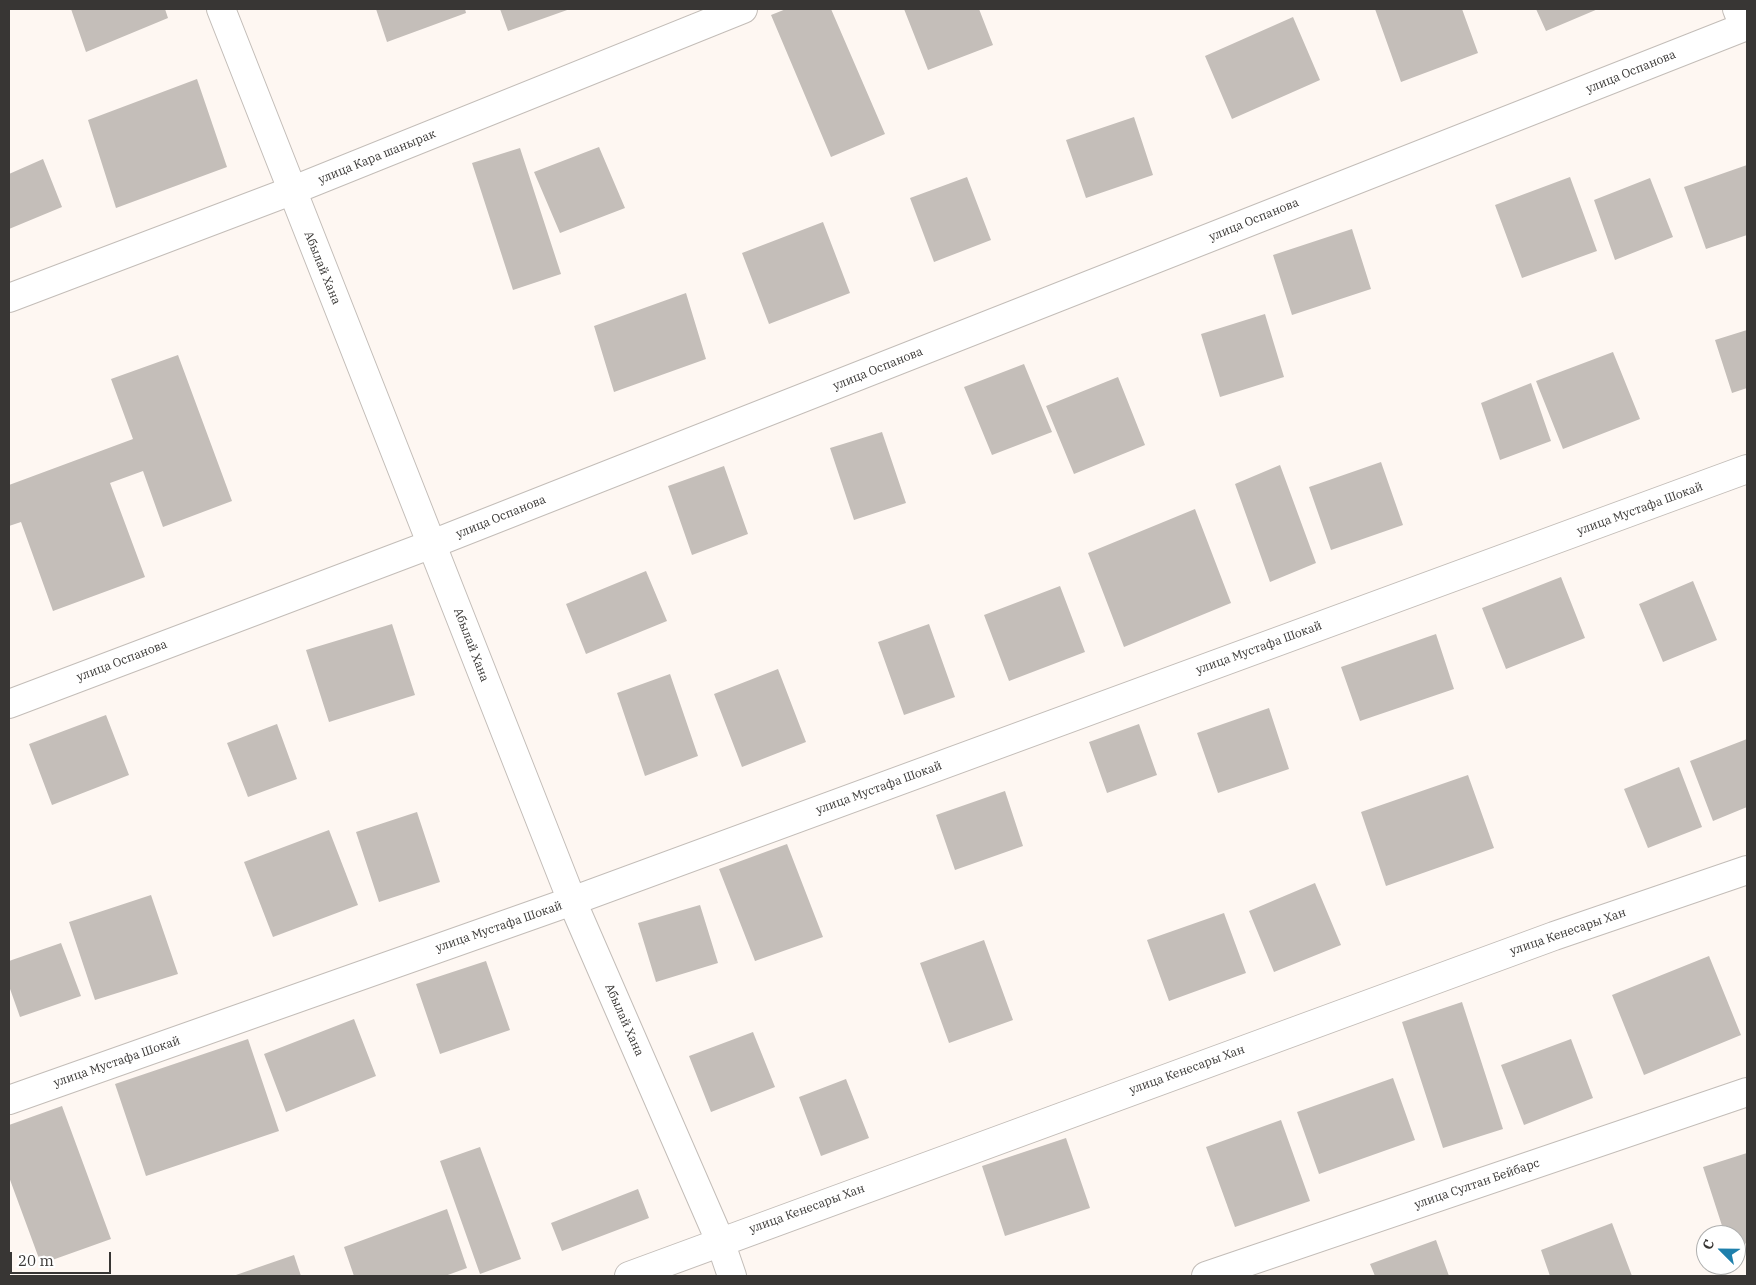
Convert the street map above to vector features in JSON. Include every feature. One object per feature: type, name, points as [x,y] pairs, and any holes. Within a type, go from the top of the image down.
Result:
[{"type":"street","name":"Абылай Хана","points":[[221,9],[291,191],[572,901],[720,1241],[732,1276]]},
{"type":"street","name":"улица Кара шанырак","points":[[9,298],[291,191],[743,9]]},
{"type":"street","name":"улица Оспанова","points":[[9,704],[432,544],[1741,18]]},
{"type":"street","name":"улица Мустафа Шокай","points":[[9,1100],[572,901],[1747,469]]},
{"type":"street","name":"улица Кенесары Хан","points":[[629,1276],[1535,943],[1747,870]]},
{"type":"street","name":"улица Султан Бейбарс","points":[[1206,1276],[1747,1092]]},
{"type":"building","points":[[71,9],[165,9],[168,18],[86,52]]},
{"type":"building","points":[[376,9],[465,9],[466,13],[387,42]]},
{"type":"building","points":[[500,9],[570,9],[508,31]]},
{"type":"building","points":[[786,9],[831,9],[885,134],[831,157],[771,15]]},
{"type":"building","points":[[904,9],[979,9],[993,45],[928,70]]},
{"type":"building","points":[[1375,9],[1462,9],[1478,53],[1401,82]]},
{"type":"building","points":[[1536,9],[1598,9],[1546,31]]},
{"type":"building","points":[[1293,17],[1320,80],[1232,119],[1205,56]]},
{"type":"building","points":[[197,79],[227,167],[116,208],[88,120]]},
{"type":"building","points":[[1134,117],[1153,175],[1086,198],[1066,140]]},
{"type":"building","points":[[599,147],[625,208],[560,233],[534,172]]},
{"type":"building","points":[[520,148],[561,274],[513,290],[472,163]]},
{"type":"building","points":[[43,159],[62,207],[9,229],[9,174]]},
{"type":"building","points":[[1747,165],[1747,235],[1706,249],[1684,187]]},
{"type":"building","points":[[967,177],[991,240],[934,262],[910,198]]},
{"type":"building","points":[[1570,177],[1597,251],[1522,278],[1495,205]]},
{"type":"building","points":[[1650,178],[1673,237],[1615,260],[1594,200]]},
{"type":"building","points":[[823,222],[850,293],[769,324],[742,253]]},
{"type":"building","points":[[1352,229],[1371,289],[1292,315],[1273,255]]},
{"type":"building","points":[[686,293],[706,359],[614,392],[594,326]]},
{"type":"building","points":[[1265,314],[1284,377],[1220,397],[1201,334]]},
{"type":"building","points":[[1747,330],[1747,388],[1732,393],[1715,340]]},
{"type":"building","points":[[1613,352],[1640,419],[1563,449],[1536,381]]},
{"type":"building","points":[[178,355],[232,501],[163,527],[143,471],[110,483],[145,577],[53,611],[21,522],[9,526],[9,485],[133,439],[111,379]]},
{"type":"building","points":[[1024,364],[1052,432],[992,455],[964,387]]},
{"type":"building","points":[[1118,377],[1145,445],[1074,474],[1046,406]]},
{"type":"building","points":[[1531,383],[1551,441],[1500,460],[1481,403]]},
{"type":"building","points":[[882,432],[906,503],[854,520],[830,448]]},
{"type":"building","points":[[1381,462],[1403,525],[1331,550],[1309,487]]},
{"type":"building","points":[[1280,465],[1316,563],[1270,582],[1235,484]]},
{"type":"building","points":[[724,466],[748,534],[692,555],[668,486]]},
{"type":"building","points":[[1195,509],[1231,603],[1124,647],[1088,553]]},
{"type":"building","points":[[646,571],[667,621],[586,654],[566,604]]},
{"type":"building","points":[[1561,577],[1585,638],[1506,669],[1482,608]]},
{"type":"building","points":[[1693,581],[1717,640],[1663,662],[1639,604]]},
{"type":"building","points":[[1060,586],[1085,652],[1009,681],[984,615]]},
{"type":"building","points":[[392,624],[415,695],[329,722],[306,650]]},
{"type":"building","points":[[929,624],[955,697],[904,715],[878,642]]},
{"type":"building","points":[[1436,634],[1454,689],[1360,721],[1341,667]]},
{"type":"building","points":[[778,669],[806,742],[742,767],[714,694]]},
{"type":"building","points":[[670,674],[698,756],[645,776],[617,693]]},
{"type":"building","points":[[1269,708],[1289,769],[1218,793],[1197,733]]},
{"type":"building","points":[[106,715],[129,775],[52,805],[29,744]]},
{"type":"building","points":[[277,724],[297,779],[248,797],[227,743]]},
{"type":"building","points":[[1139,724],[1157,775],[1107,793],[1089,742]]},
{"type":"building","points":[[1747,739],[1747,807],[1713,821],[1690,761]]},
{"type":"building","points":[[1679,767],[1702,827],[1648,848],[1624,789]]},
{"type":"building","points":[[1468,775],[1494,848],[1386,886],[1361,812]]},
{"type":"building","points":[[1005,791],[1023,846],[955,870],[936,815]]},
{"type":"building","points":[[417,812],[440,882],[379,902],[356,832]]},
{"type":"building","points":[[329,830],[358,905],[273,937],[244,862]]},
{"type":"building","points":[[787,844],[823,937],[755,961],[719,869]]},
{"type":"building","points":[[1315,883],[1341,945],[1274,972],[1249,911]]},
{"type":"building","points":[[151,895],[178,974],[95,1000],[69,922]]},
{"type":"building","points":[[700,905],[718,963],[656,982],[638,923]]},
{"type":"building","points":[[1224,913],[1246,973],[1169,1001],[1147,940]]},
{"type":"building","points":[[984,940],[1013,1020],[949,1043],[920,963]]},
{"type":"building","points":[[61,943],[81,996],[20,1017],[9,986],[9,961]]},
{"type":"building","points":[[1709,956],[1741,1035],[1644,1075],[1612,995]]},
{"type":"building","points":[[486,961],[510,1030],[440,1054],[416,984]]},
{"type":"building","points":[[1462,1002],[1503,1129],[1443,1148],[1402,1022]]},
{"type":"building","points":[[354,1019],[376,1076],[286,1112],[264,1054]]},
{"type":"building","points":[[753,1032],[775,1087],[711,1112],[689,1056]]},
{"type":"building","points":[[248,1039],[279,1131],[146,1176],[115,1084]]},
{"type":"building","points":[[1571,1039],[1593,1098],[1524,1125],[1501,1065]]},
{"type":"building","points":[[1393,1078],[1415,1140],[1319,1174],[1297,1112]]},
{"type":"building","points":[[846,1079],[869,1138],[821,1156],[799,1097]]},
{"type":"building","points":[[62,1106],[111,1239],[41,1264],[9,1177],[9,1125]]},
{"type":"building","points":[[1281,1120],[1310,1201],[1235,1227],[1206,1147]]},
{"type":"building","points":[[1066,1138],[1090,1208],[1005,1236],[982,1166]]},
{"type":"building","points":[[480,1147],[521,1259],[480,1274],[440,1161]]},
{"type":"building","points":[[1747,1153],[1747,1243],[1746,1225],[1722,1225],[1703,1167]]},
{"type":"building","points":[[638,1189],[649,1218],[562,1251],[551,1223]]},
{"type":"building","points":[[447,1209],[467,1268],[445,1276],[354,1276],[344,1247]]},
{"type":"building","points":[[1612,1223],[1632,1276],[1550,1276],[1541,1250]]},
{"type":"building","points":[[1436,1240],[1449,1276],[1375,1276],[1370,1264]]},
{"type":"building","points":[[294,1255],[301,1276],[233,1276]]}]
